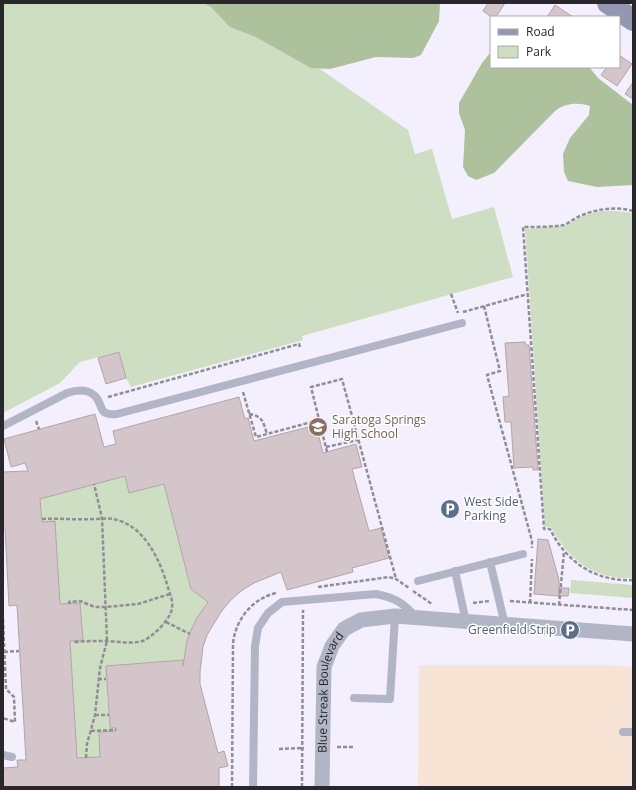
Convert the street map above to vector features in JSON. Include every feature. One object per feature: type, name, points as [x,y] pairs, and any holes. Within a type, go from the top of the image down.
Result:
[{"type":"street","points":[[608,3],[633,20]]},
{"type":"street","name":"Blue Streak Boulevard","points":[[322,787],[324,667],[332,646],[344,629],[360,620],[395,616],[418,619],[633,634]]},
{"type":"lane","points":[[3,426],[67,393],[77,390],[87,392],[95,396],[102,411],[110,415],[117,414],[462,323]]},
{"type":"lane","points":[[418,580],[523,554]]},
{"type":"lane","points":[[490,562],[505,625]]},
{"type":"lane","points":[[455,571],[466,622]]},
{"type":"lane","points":[[253,787],[255,646],[258,628],[268,613],[282,602],[376,594],[391,597],[404,604],[418,619]]},
{"type":"lane","points":[[354,698],[390,699],[395,616]]},
{"type":"lane","points":[[623,732],[633,732]]},
{"type":"lane","points":[[3,755],[12,757]]},
{"type":"path","points":[[633,211],[602,209],[576,217],[564,225],[523,227],[544,529],[550,529],[555,540],[564,551],[585,569],[597,575],[611,579],[633,580]]},
{"type":"path","points":[[451,294],[458,313],[528,294]]},
{"type":"path","points":[[484,306],[500,371],[487,374],[532,541],[532,549]]},
{"type":"path","points":[[108,397],[300,344],[300,347]]},
{"type":"path","points":[[327,452],[311,387],[342,379],[396,578]]},
{"type":"path","points":[[243,392],[256,437],[319,420]]},
{"type":"path","points":[[249,414],[256,415],[260,418],[267,434]]},
{"type":"path","points":[[326,447],[358,440]]},
{"type":"path","points":[[86,758],[87,744],[95,715],[98,679],[107,641],[102,518],[94,484]]},
{"type":"path","points":[[42,519],[113,518],[125,522],[138,532],[157,558],[165,576],[173,603],[172,610],[166,622],[144,640],[137,642],[75,641]]},
{"type":"path","points":[[559,605],[564,551]]},
{"type":"path","points":[[530,603],[532,557]]},
{"type":"path","points":[[313,588],[389,577],[396,578],[421,597],[436,605]]},
{"type":"path","points":[[232,787],[234,633],[239,622],[252,605],[271,594],[282,591]]},
{"type":"path","points":[[70,604],[69,602],[80,601],[95,607],[106,607],[138,604],[170,594]]},
{"type":"path","points":[[473,603],[492,601]]},
{"type":"path","points":[[508,601],[633,610]]},
{"type":"path","points":[[302,787],[303,608]]},
{"type":"path","points":[[3,619],[6,689],[14,697],[15,722],[3,718]]},
{"type":"path","points":[[166,622],[190,634]]},
{"type":"path","points":[[4,652],[19,651]]},
{"type":"path","points":[[98,679],[106,679]]},
{"type":"path","points":[[95,715],[109,715]]},
{"type":"path","points":[[91,731],[116,730]]},
{"type":"path","points":[[334,747],[353,747]]},
{"type":"path","points":[[279,749],[303,748]]},
{"type":"shaded area","points":[[419,665],[608,665],[633,667],[633,787],[418,787]]},
{"type":"green space","points":[[3,3],[225,3],[408,130],[415,154],[432,149],[452,219],[494,207],[513,277],[302,336],[303,340],[131,387],[126,378],[119,352],[80,362],[60,383],[3,413]]},
{"type":"green space","points":[[203,3],[440,3],[439,21],[421,55],[413,58],[376,57],[330,69],[311,68],[256,37],[230,27],[211,7]]},
{"type":"green space","points":[[490,53],[490,68],[590,68],[598,78],[633,105],[633,185],[597,187],[568,181],[564,172],[563,154],[570,138],[589,115],[590,106],[581,104],[563,106],[555,111],[494,173],[476,180],[468,176],[463,167],[465,130],[459,113],[459,103],[482,63]]},
{"type":"green space","points":[[602,211],[633,213],[633,578],[607,576],[584,566],[566,549],[551,527],[545,527],[525,229],[565,226],[589,214]]},
{"type":"green space","points":[[125,476],[129,493],[164,484],[191,589],[208,602],[194,624],[186,649],[183,666],[183,660],[106,666],[109,728],[116,728],[116,731],[99,732],[100,757],[77,758],[70,641],[83,640],[80,604],[60,604],[42,522],[40,499]]},
{"type":"green space","points":[[571,580],[633,585],[633,598],[570,593]]},
{"type":"building","points":[[488,3],[505,3],[497,16],[490,16],[483,11]]},
{"type":"building","points":[[555,5],[572,16],[548,16]]},
{"type":"building","points":[[620,56],[632,64],[617,86],[601,75],[606,68],[620,68]]},
{"type":"building","points":[[633,82],[633,99],[625,94]]},
{"type":"building","points":[[525,342],[526,345],[529,345],[538,470],[533,470],[533,467],[514,468],[511,422],[505,422],[503,397],[509,396],[505,343]]},
{"type":"building","points":[[119,352],[126,378],[106,384],[98,358]]},
{"type":"building","name":"Saratoga Springs High School","points":[[239,397],[245,419],[248,418],[254,441],[316,425],[323,453],[356,444],[362,467],[352,469],[369,531],[381,528],[389,558],[352,568],[353,572],[287,590],[281,572],[254,583],[241,591],[221,612],[207,635],[203,647],[200,672],[200,684],[218,753],[224,751],[228,766],[219,768],[219,787],[3,787],[3,768],[18,767],[17,760],[26,760],[17,605],[9,606],[5,528],[3,528],[3,472],[28,471],[25,463],[11,467],[4,439],[95,414],[104,447],[116,444],[113,431]],"holes":[[[125,476],[129,493],[164,484],[191,589],[208,602],[191,630],[187,641],[183,666],[183,660],[106,666],[110,728],[116,728],[116,731],[99,732],[100,757],[77,758],[70,641],[83,640],[80,603],[60,604],[55,521],[42,522],[40,499]]]},
{"type":"building","points":[[538,539],[548,540],[559,580],[559,596],[534,594]]},
{"type":"building","points":[[559,588],[569,588],[568,596],[559,596]]},
{"type":"place","name":"Saratoga Springs High School","points":[[318,427]]},
{"type":"place","name":"West Side Parking","points":[[450,509]]},
{"type":"place","name":"Greenfield Strip","points":[[570,630]]}]
